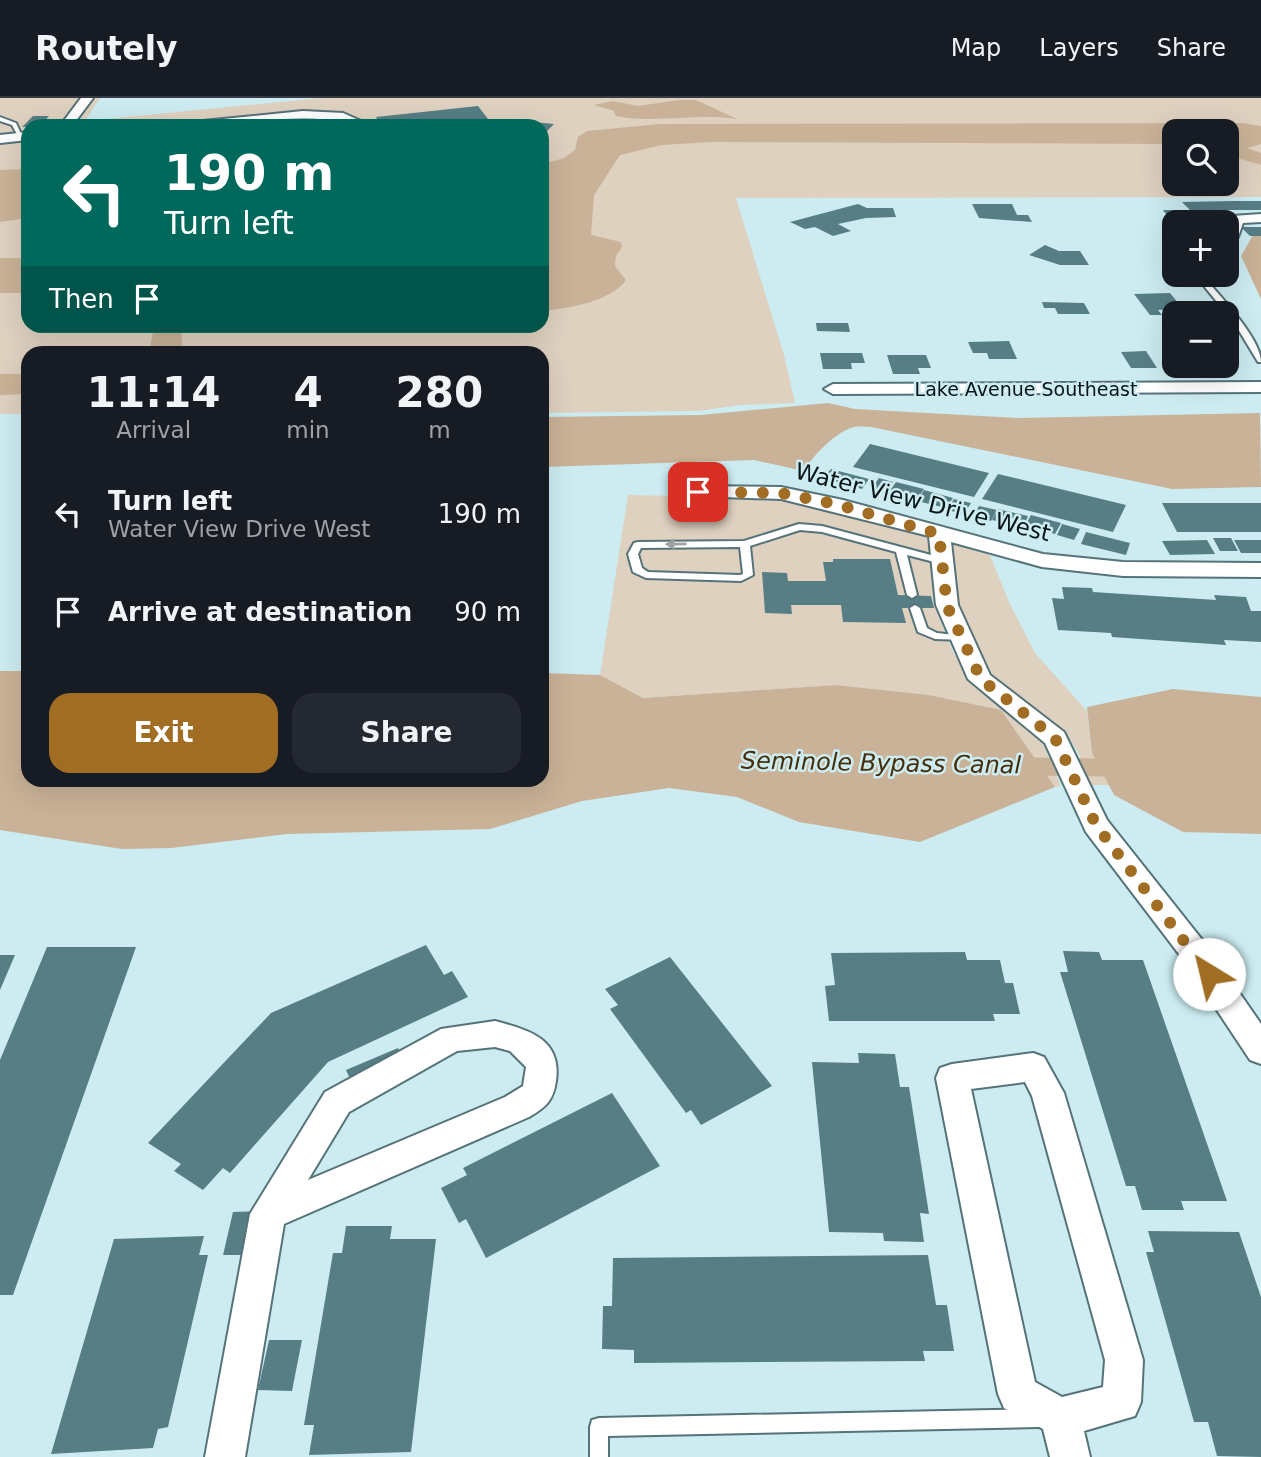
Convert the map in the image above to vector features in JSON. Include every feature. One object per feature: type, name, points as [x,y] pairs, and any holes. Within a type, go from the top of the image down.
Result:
[{"type":"street","points":[[71,119],[87,98]]},
{"type":"street","points":[[265,119],[326,113],[349,116],[352,119]]},
{"type":"street","points":[[0,139],[21,137]]},
{"type":"street","points":[[1239,219],[1261,218]]},
{"type":"street","name":"Lake Avenue Southeast","points":[[833,389],[1261,387]]},
{"type":"street","name":"Water View Drive West","points":[[698,492],[781,493],[836,504],[1042,560],[1123,569],[1261,570]]},
{"type":"street","points":[[939,534],[947,606],[981,679],[1055,738],[1096,825],[1196,954],[1261,1050]]},
{"type":"street","points":[[225,1457],[268,1214],[337,1102],[452,1038],[495,1034],[520,1041],[543,1062],[538,1094],[516,1107],[268,1214]]},
{"type":"street","points":[[1060,1417],[1121,1402],[1124,1360],[1048,1093],[1033,1067],[952,1078],[1018,1394],[1060,1417],[1070,1457]]},
{"type":"lane","points":[[0,119],[14,124],[21,133]]},
{"type":"lane","points":[[1208,287],[1238,323],[1261,360]]},
{"type":"lane","points":[[745,544],[748,575],[741,578],[646,575],[637,570],[633,554],[638,545],[745,544],[799,527],[822,529],[942,561]]},
{"type":"lane","points":[[901,550],[912,595]]},
{"type":"lane","points":[[915,608],[922,630],[936,636],[960,638]]},
{"type":"lane","points":[[598,1457],[599,1427],[1060,1417]]},
{"type":"shaded area","points":[[0,98],[100,98],[86,119],[21,119],[21,333],[549,333],[549,119],[106,119],[321,98],[1261,98],[1261,197],[736,198],[784,355],[795,403],[741,405],[699,411],[549,413],[549,346],[21,346],[21,414],[0,414]]},
{"type":"shaded area","points":[[628,495],[779,498],[832,509],[928,537],[934,605],[953,652],[970,683],[1042,741],[1061,786],[1055,787],[1000,710],[929,695],[836,685],[643,698],[600,675]]},
{"type":"shaded area","points":[[952,544],[990,555],[1009,602],[1035,653],[1087,711],[1092,753],[1109,785],[1090,785],[1079,754],[1068,736],[993,677],[959,606]]},
{"type":"water","points":[[696,100],[737,119],[631,118],[616,116],[614,111],[594,105],[613,101],[638,106]]},
{"type":"water","points":[[1162,123],[1162,144],[711,142],[662,145],[620,155],[594,195],[591,235],[621,242],[622,247],[616,256],[615,266],[626,280],[619,288],[600,299],[549,310],[549,162],[564,158],[575,150],[578,137],[587,131],[660,124]]},
{"type":"water","points":[[1239,123],[1261,126],[1261,144],[1247,148],[1261,153],[1261,165],[1239,159]]},
{"type":"water","points":[[21,169],[21,219],[0,222],[0,170]]},
{"type":"water","points":[[1253,235],[1261,235],[1261,299],[1241,256]]},
{"type":"water","points":[[0,258],[21,258],[21,293],[0,293]]},
{"type":"water","points":[[153,333],[181,333],[182,346],[150,346]]},
{"type":"water","points":[[0,374],[21,374],[21,394],[0,395]]},
{"type":"water","points":[[828,403],[855,409],[1019,418],[1260,413],[1261,487],[1172,489],[871,427],[847,429],[819,452],[804,471],[754,460],[549,467],[549,417],[700,415]]},
{"type":"water","points":[[0,671],[21,671],[21,787],[549,787],[549,673],[600,675],[643,698],[836,685],[929,695],[1001,710],[1055,787],[920,842],[799,822],[737,797],[669,788],[582,801],[490,829],[287,834],[171,848],[122,849],[0,830]]},
{"type":"water","points":[[1173,689],[1261,697],[1261,834],[1183,832],[1114,795],[1092,753],[1087,707]]},
{"type":"building","points":[[478,106],[488,119],[377,119],[376,117]]},
{"type":"building","points":[[33,116],[49,116],[46,119],[30,119]]},
{"type":"building","points":[[1261,201],[1261,210],[1190,210],[1182,202]]},
{"type":"building","points":[[858,204],[867,208],[893,208],[896,217],[866,218],[838,224],[851,231],[833,236],[815,227],[805,229],[790,222]]},
{"type":"building","points":[[972,204],[1012,204],[1017,215],[1028,215],[1032,222],[979,218]]},
{"type":"building","points":[[1241,227],[1261,227],[1261,236],[1250,236]]},
{"type":"building","points":[[1045,245],[1059,251],[1080,251],[1089,265],[1060,265],[1029,255]]},
{"type":"building","points":[[1170,293],[1176,301],[1162,301],[1162,310],[1158,310],[1162,315],[1150,315],[1134,294]]},
{"type":"building","points":[[1042,302],[1084,303],[1090,314],[1058,314],[1055,308],[1044,308]]},
{"type":"building","points":[[816,323],[848,323],[850,332],[817,331]]},
{"type":"building","points":[[1009,341],[1017,359],[989,359],[987,353],[973,353],[968,342]]},
{"type":"building","points":[[1146,351],[1157,368],[1131,368],[1121,352]]},
{"type":"building","points":[[820,353],[862,353],[865,363],[851,363],[852,369],[823,369]]},
{"type":"building","points":[[887,355],[926,355],[931,368],[918,368],[920,374],[893,374]]},
{"type":"building","points":[[870,444],[989,473],[974,497],[853,467]]},
{"type":"building","points":[[831,469],[869,479],[862,489],[823,478]]},
{"type":"building","points":[[998,474],[1126,505],[1113,532],[982,499]]},
{"type":"building","points":[[879,478],[893,482],[886,493],[871,489]]},
{"type":"building","points":[[896,482],[924,489],[917,499],[889,492]]},
{"type":"building","points":[[924,490],[953,498],[946,508],[917,501]]},
{"type":"building","points":[[954,499],[971,503],[964,514],[947,510]]},
{"type":"building","points":[[1162,503],[1261,503],[1261,532],[1177,532]]},
{"type":"building","points":[[979,506],[997,510],[991,521],[973,516]]},
{"type":"building","points":[[998,509],[1028,516],[1023,528],[992,520]]},
{"type":"building","points":[[1031,515],[1061,523],[1055,534],[1025,526]]},
{"type":"building","points":[[1062,524],[1080,529],[1074,540],[1057,535]]},
{"type":"building","points":[[1086,532],[1130,543],[1126,555],[1081,544]]},
{"type":"building","points":[[1213,538],[1231,538],[1238,551],[1220,551]]},
{"type":"building","points":[[1207,540],[1215,554],[1170,555],[1162,541]]},
{"type":"building","points":[[1234,540],[1261,540],[1261,553],[1241,553]]},
{"type":"building","points":[[833,559],[890,559],[898,595],[931,596],[934,608],[902,608],[906,623],[843,622],[841,605],[791,605],[792,614],[765,613],[762,572],[787,573],[788,581],[826,581],[823,562],[833,562]]},
{"type":"building","points":[[1062,587],[1092,588],[1093,592],[1216,600],[1214,595],[1246,597],[1251,611],[1261,611],[1261,642],[1224,640],[1226,645],[1112,637],[1111,633],[1058,630],[1052,598],[1064,599]]},
{"type":"building","points":[[426,945],[444,975],[452,971],[468,997],[328,1062],[230,1173],[223,1168],[203,1190],[174,1171],[181,1164],[148,1143],[271,1013]]},
{"type":"building","points":[[47,947],[136,947],[13,1295],[0,1295],[0,1060]]},
{"type":"building","points":[[1063,951],[1099,952],[1102,960],[1143,960],[1227,1201],[1181,1201],[1184,1210],[1142,1210],[1135,1186],[1126,1186],[1060,972],[1068,972]]},
{"type":"building","points":[[965,952],[967,960],[1000,960],[1005,983],[1013,983],[1020,1014],[993,1014],[995,1021],[829,1021],[825,986],[835,985],[831,953]]},
{"type":"building","points":[[0,955],[15,955],[0,990]]},
{"type":"building","points":[[670,957],[772,1086],[701,1125],[691,1110],[686,1113],[610,1009],[618,1005],[605,989]]},
{"type":"building","points":[[398,1048],[408,1069],[356,1092],[346,1070]]},
{"type":"building","points":[[858,1053],[895,1054],[900,1087],[909,1087],[929,1214],[920,1213],[924,1242],[884,1241],[883,1233],[829,1232],[812,1062],[859,1063]]},
{"type":"building","points":[[612,1093],[660,1166],[486,1258],[466,1219],[459,1223],[441,1188],[467,1175],[463,1168]]},
{"type":"building","points":[[264,1211],[255,1255],[223,1255],[233,1212]]},
{"type":"building","points":[[346,1226],[392,1226],[390,1239],[436,1239],[411,1452],[309,1455],[314,1425],[304,1425],[333,1253],[342,1253]]},
{"type":"building","points":[[1148,1231],[1239,1232],[1261,1297],[1261,1457],[1217,1456],[1208,1422],[1194,1422],[1146,1252],[1154,1252]]},
{"type":"building","points":[[204,1236],[199,1255],[208,1255],[168,1427],[158,1429],[153,1448],[51,1454],[114,1239]]},
{"type":"building","points":[[928,1255],[936,1305],[947,1305],[954,1351],[923,1351],[925,1361],[634,1363],[634,1350],[602,1349],[603,1306],[612,1306],[613,1258]]},
{"type":"building","points":[[269,1340],[302,1340],[292,1391],[258,1390]]},
{"type":"waterway","name":"Seminole Bypass Canal","points":[[1006,766],[1136,768]]},
{"type":"route","points":[[698,492],[781,493],[836,504],[939,534],[947,606],[965,651],[981,679],[1055,738],[1065,754],[1073,781],[1096,825],[1209,974]]}]
